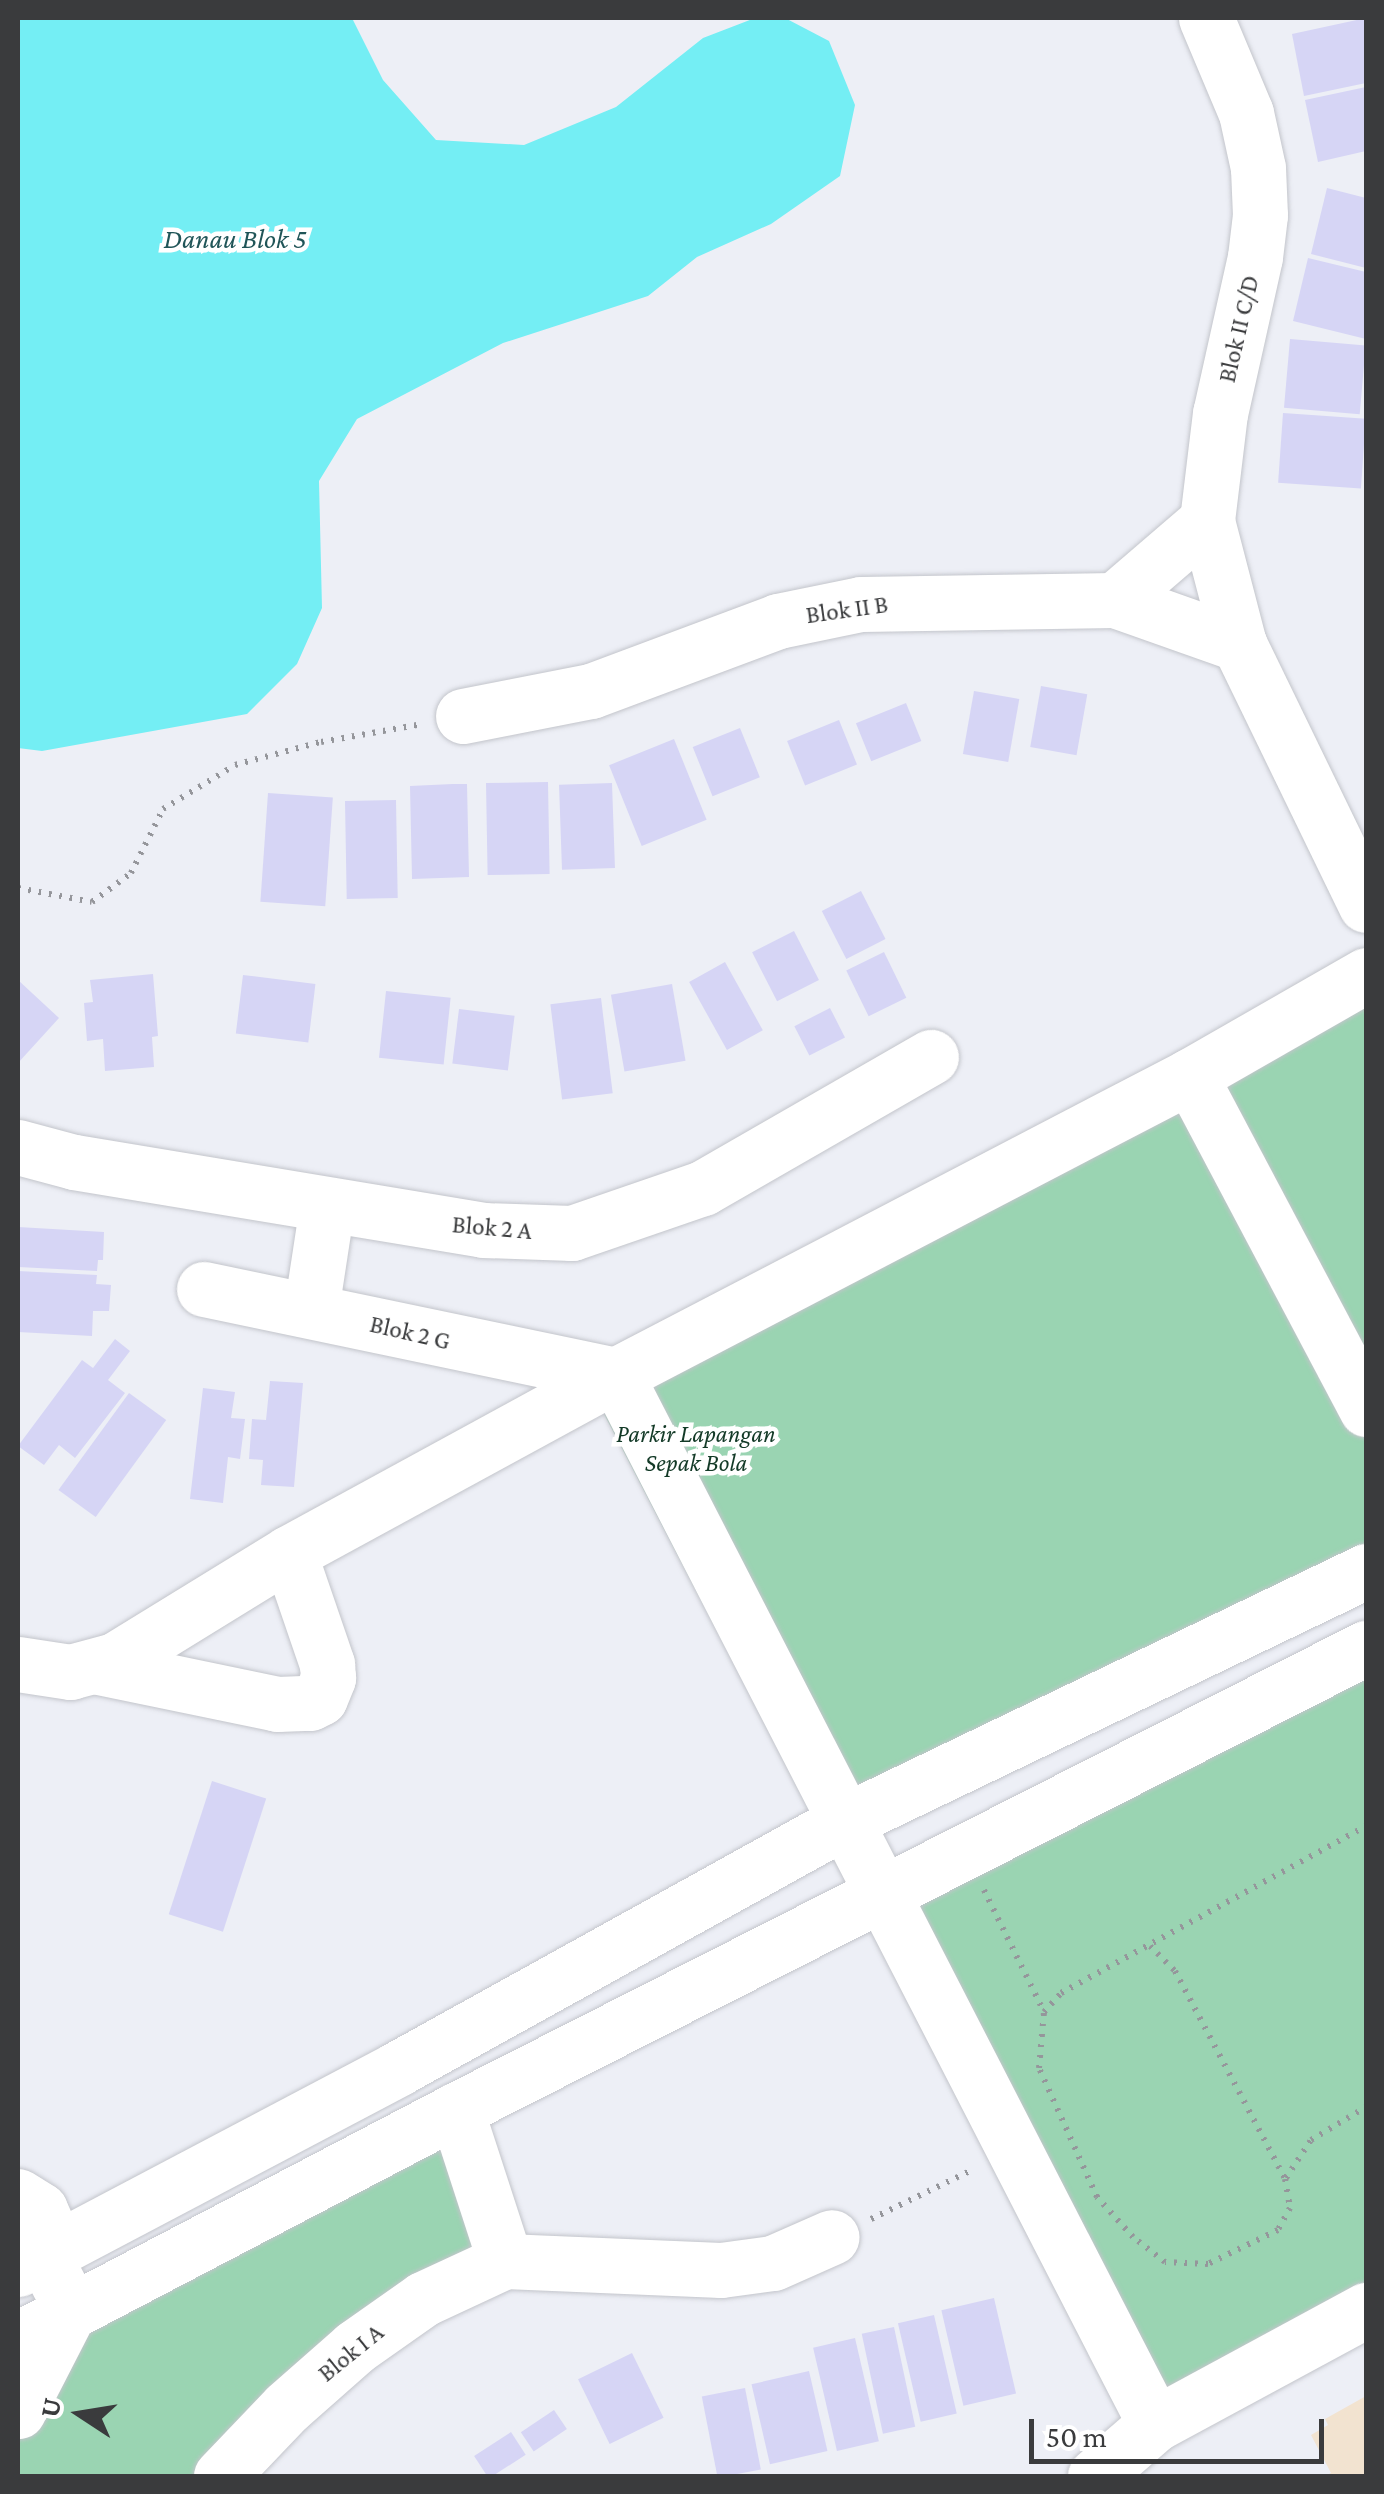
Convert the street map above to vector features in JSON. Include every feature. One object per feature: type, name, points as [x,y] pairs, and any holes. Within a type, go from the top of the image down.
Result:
[{"type":"street","name":"Blok II C/D","points":[[1206,18],[1246,112],[1258,168],[1260,214],[1255,258],[1220,413],[1207,521],[1239,644],[1366,905]]},
{"type":"street","points":[[1115,600],[1207,521]]},
{"type":"street","name":"Blok II B","points":[[463,716],[591,690],[778,621],[861,604],[1115,600],[1239,644]]},
{"type":"street","points":[[100,1667],[289,1553],[616,1375],[1190,1076],[1366,975]]},
{"type":"street","name":"Blok 2 A","points":[[18,1147],[74,1162],[483,1230],[572,1233],[703,1188],[931,1057]]},
{"type":"street","points":[[1190,1076],[1366,1409]]},
{"type":"street","points":[[311,1310],[327,1205]]},
{"type":"street","name":"Blok 2 G","points":[[204,1289],[616,1375]]},
{"type":"street","points":[[616,1375],[1155,2424]]},
{"type":"street","points":[[18,1664],[36,1670],[70,1672],[100,1667],[277,1704],[295,1705],[320,1698],[326,1690],[327,1664],[289,1553]]},
{"type":"street","points":[[30,2262],[396,2069],[845,1821],[1366,1572]]},
{"type":"street","points":[[18,2339],[456,2110],[1366,1648]]},
{"type":"street","points":[[456,2110],[504,2262]]},
{"type":"street","points":[[18,2196],[40,2210],[48,2228],[30,2262]]},
{"type":"street","name":"Blok I A","points":[[220,2476],[287,2407],[356,2347],[423,2299],[504,2262],[721,2270],[773,2262],[832,2238]]},
{"type":"street","points":[[30,2262],[71,2308]]},
{"type":"street","points":[[18,2412],[71,2308]]},
{"type":"street","points":[[1095,2476],[1155,2424],[1366,2310]]},
{"type":"path","points":[[18,888],[92,902],[130,873],[164,809],[235,765],[321,742],[463,716]]},
{"type":"path","points":[[1044,2012],[1060,1993],[1366,1826]]},
{"type":"path","points":[[966,1852],[1044,2012],[1039,2068],[1097,2196],[1133,2238],[1165,2262],[1208,2264],[1278,2230],[1290,2208],[1285,2180],[1176,1971],[1150,1946]]},
{"type":"path","points":[[1285,2180],[1311,2140],[1366,2107]]},
{"type":"path","points":[[832,2238],[1014,2150]]},
{"type":"shaded area","points":[[1366,2396],[1366,2476],[1325,2476],[1331,2473],[1311,2435],[1328,2425],[1325,2419]]},
{"type":"green space","name":"Parkir Lapangan Sepak Bola","points":[[1366,992],[1366,1551],[825,1838],[592,1391]]},
{"type":"green space","points":[[1366,1658],[1366,2294],[1161,2400],[905,1898]]},
{"type":"green space","points":[[449,2112],[484,2256],[202,2476],[18,2476],[18,2311]]},
{"type":"water","name":"Danau Blok 5","points":[[18,18],[352,18],[383,80],[436,140],[524,145],[616,107],[703,38],[755,18],[785,18],[829,41],[855,105],[840,176],[771,224],[697,257],[648,296],[503,343],[357,419],[319,481],[322,608],[297,664],[247,714],[42,751],[18,748]]},
{"type":"building","points":[[1366,18],[1366,83],[1304,96],[1292,34]]},
{"type":"building","points":[[1366,87],[1366,151],[1318,162],[1305,100]]},
{"type":"building","points":[[1327,188],[1366,198],[1366,268],[1311,254]]},
{"type":"building","points":[[1308,258],[1366,272],[1366,339],[1293,321]]},
{"type":"building","points":[[1290,339],[1366,346],[1360,414],[1284,408]]},
{"type":"building","points":[[1283,413],[1366,419],[1361,489],[1278,483]]},
{"type":"building","points":[[1041,686],[1087,694],[1077,755],[1030,747]]},
{"type":"building","points":[[974,691],[1019,699],[1008,762],[963,754]]},
{"type":"building","points":[[906,703],[921,741],[871,761],[856,723]]},
{"type":"building","points":[[839,720],[857,765],[805,785],[787,741]]},
{"type":"building","points":[[740,728],[760,777],[713,796],[693,747]]},
{"type":"building","points":[[674,739],[707,820],[642,846],[609,765]]},
{"type":"building","points":[[548,782],[550,874],[488,875],[486,783]]},
{"type":"building","points":[[612,783],[615,868],[562,870],[559,785]]},
{"type":"building","points":[[467,784],[469,877],[412,879],[410,786]]},
{"type":"building","points":[[268,793],[333,798],[325,906],[260,902]]},
{"type":"building","points":[[396,800],[398,898],[347,899],[345,801]]},
{"type":"building","points":[[861,891],[886,939],[846,959],[822,911]]},
{"type":"building","points":[[794,931],[819,980],[777,1001],[752,952]]},
{"type":"building","points":[[884,952],[906,998],[869,1016],[846,970]]},
{"type":"building","points":[[725,962],[763,1030],[727,1050],[689,982]]},
{"type":"building","points":[[153,974],[158,1036],[152,1037],[154,1067],[105,1071],[103,1039],[87,1041],[84,1003],[93,1002],[90,980]]},
{"type":"building","points":[[243,975],[315,984],[308,1042],[236,1034]]},
{"type":"building","points":[[18,980],[59,1018],[18,1063]]},
{"type":"building","points":[[672,984],[686,1061],[624,1072],[611,995]]},
{"type":"building","points":[[386,991],[451,998],[444,1064],[379,1058]]},
{"type":"building","points":[[601,998],[613,1093],[562,1099],[550,1004]]},
{"type":"building","points":[[830,1008],[845,1037],[809,1056],[794,1026]]},
{"type":"building","points":[[459,1009],[515,1016],[508,1070],[452,1064]]},
{"type":"building","points":[[18,1227],[104,1232],[103,1260],[98,1260],[97,1271],[18,1267]]},
{"type":"building","points":[[18,1271],[97,1275],[96,1284],[111,1285],[109,1311],[93,1311],[92,1336],[18,1332]]},
{"type":"building","points":[[115,1339],[130,1351],[108,1380],[125,1393],[75,1458],[59,1445],[44,1465],[18,1446],[82,1360],[93,1368]]},
{"type":"building","points":[[270,1381],[303,1383],[294,1487],[261,1485],[263,1460],[249,1459],[252,1419],[266,1420]]},
{"type":"building","points":[[203,1388],[235,1392],[231,1418],[245,1419],[240,1459],[228,1457],[223,1503],[190,1499]]},
{"type":"building","points":[[129,1393],[166,1420],[96,1517],[58,1490]]},
{"type":"building","points":[[212,1781],[266,1799],[223,1932],[169,1914]]},
{"type":"building","points":[[994,2298],[1016,2393],[963,2406],[941,2310]]},
{"type":"building","points":[[934,2315],[957,2413],[921,2422],[898,2323]]},
{"type":"building","points":[[894,2327],[915,2427],[883,2434],[862,2334]]},
{"type":"building","points":[[855,2338],[879,2441],[837,2451],[813,2348]]},
{"type":"building","points":[[632,2353],[664,2418],[610,2444],[578,2379]]},
{"type":"building","points":[[809,2371],[827,2451],[770,2464],[752,2384]]},
{"type":"building","points":[[745,2388],[761,2469],[717,2476],[702,2396]]},
{"type":"building","points":[[554,2410],[567,2429],[534,2451],[521,2432]]},
{"type":"building","points":[[511,2432],[526,2455],[493,2476],[487,2476],[474,2456]]}]
